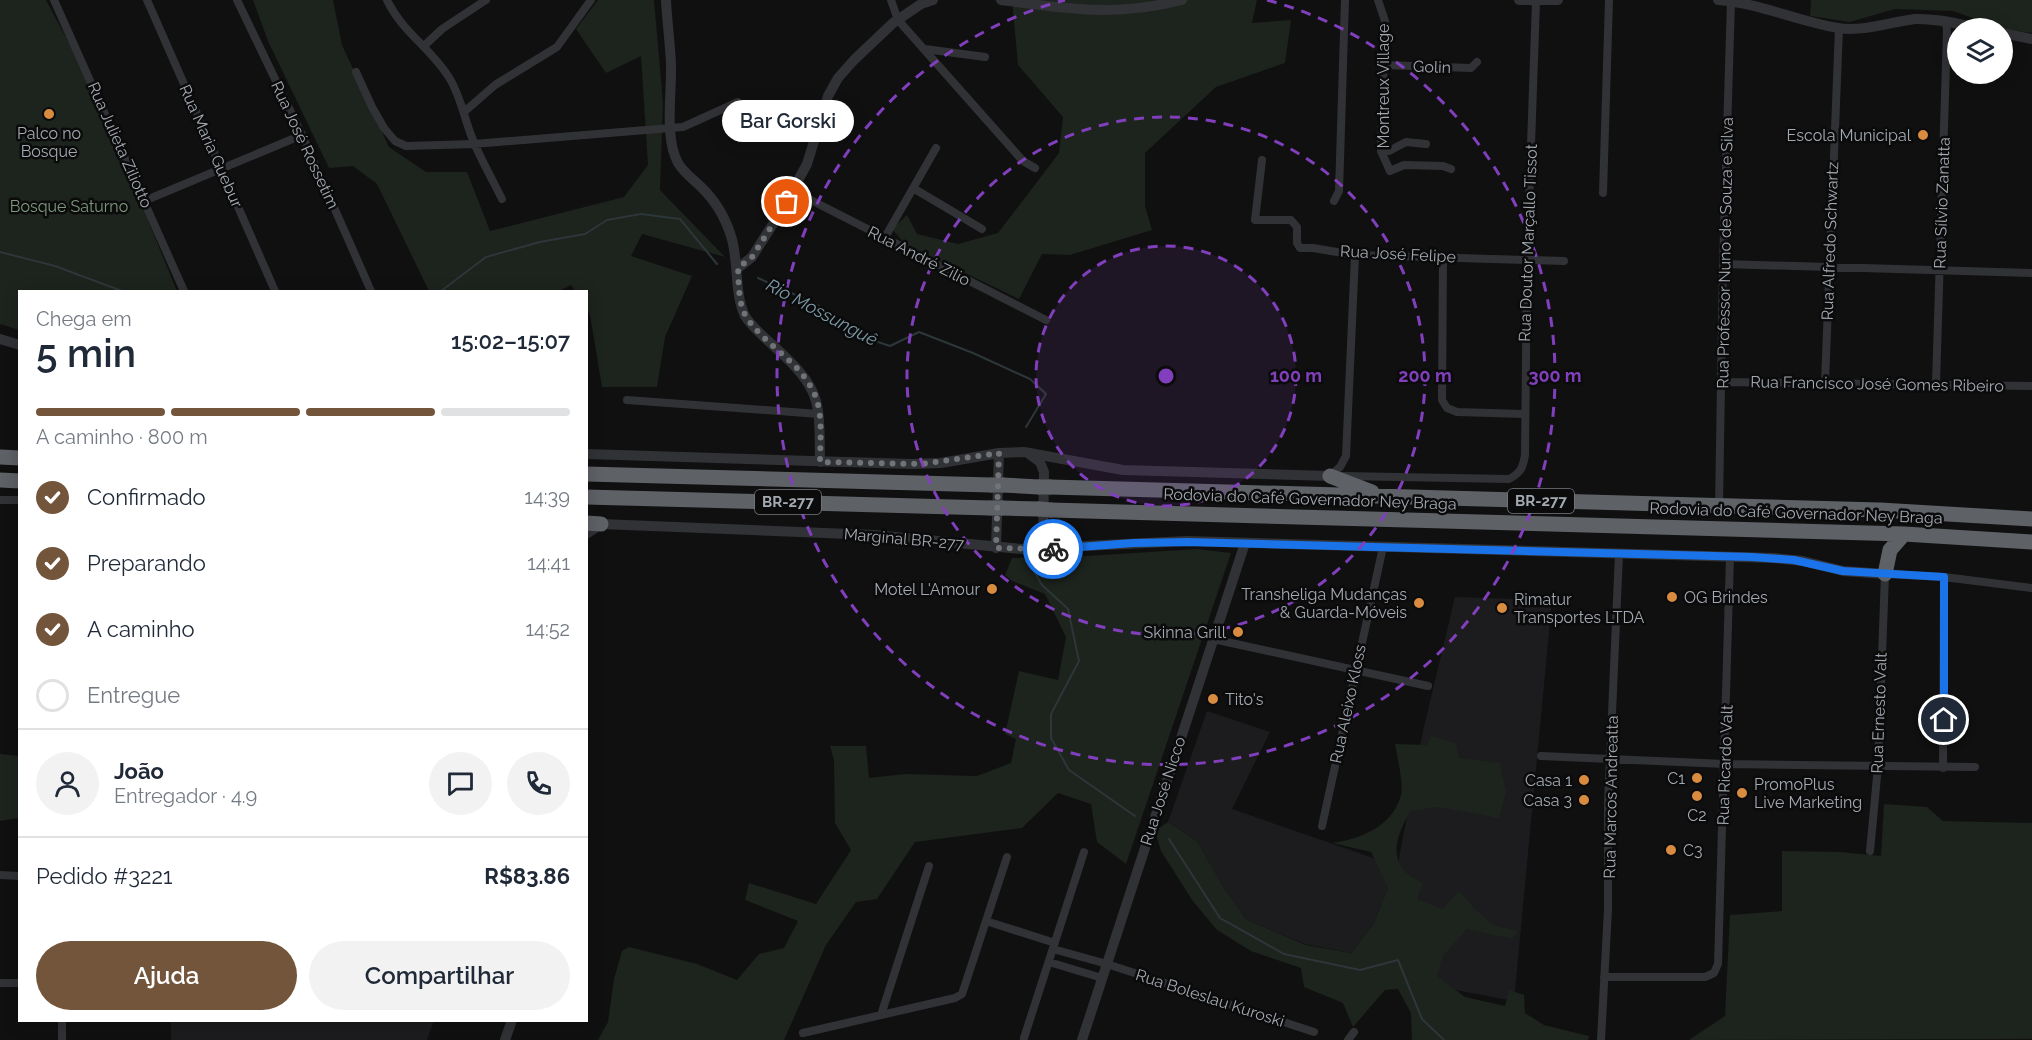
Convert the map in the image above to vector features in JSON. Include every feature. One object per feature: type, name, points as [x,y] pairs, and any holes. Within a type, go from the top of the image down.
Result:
[{"type":"highway","points":[[0,457],[18,458]]},
{"type":"highway","name":"Rodovia do Café Governador Ney Braga","points":[[588,474],[1915,511],[2032,519]]},
{"type":"highway","points":[[1330,476],[1384,496]]},
{"type":"highway","points":[[0,480],[18,481]]},
{"type":"highway","name":"Rodovia do Café Governador Ney Braga","points":[[588,497],[1904,534],[2032,542]]},
{"type":"highway","points":[[1885,574],[1890,550],[1904,534]]},
{"type":"street","name":"Rua Julieta Ziliotto","points":[[54,0],[183,290]]},
{"type":"street","name":"Rua Maria Guebur","points":[[147,0],[275,290]]},
{"type":"street","name":"Rua José Rossetim","points":[[237,0],[302,135],[371,290]]},
{"type":"street","points":[[387,0],[405,30],[424,46],[449,77],[464,112],[474,144],[502,199]]},
{"type":"street","points":[[424,46],[442,29],[486,0]]},
{"type":"street","points":[[464,112],[495,85],[557,47],[591,0]]},
{"type":"street","points":[[666,0],[671,56],[673,149],[687,175],[711,198],[721,212],[731,234],[738,268],[740,298],[746,317],[797,367],[812,389],[818,404],[820,462]]},
{"type":"street","points":[[891,0],[898,20],[1023,161],[1035,168]]},
{"type":"street","points":[[738,268],[752,257],[793,191],[807,164],[828,96],[838,78],[854,60],[898,20],[921,4],[933,0]]},
{"type":"street","points":[[1000,0],[1085,11],[1123,11],[1157,7],[1182,0]]},
{"type":"street","points":[[1334,201],[1339,191],[1345,0]]},
{"type":"street","name":"Montreux Village","points":[[1378,0],[1385,21],[1381,151],[1390,171],[1404,165],[1443,166],[1451,169]]},
{"type":"street","points":[[1519,0],[1558,0]]},
{"type":"street","points":[[1603,193],[1609,0]]},
{"type":"street","points":[[1718,0],[1742,2],[1839,28],[1860,29],[1932,19],[1946,22]]},
{"type":"street","name":"Rua Doutor Marçallo Tissot","points":[[1330,476],[1509,478],[1517,475],[1523,468],[1536,1]]},
{"type":"street","name":"Rua Professor Nuno de Souza e Silva","points":[[1719,506],[1731,1]]},
{"type":"street","name":"Rua Sílvio Zanatta","points":[[1936,384],[1946,22]]},
{"type":"street","name":"Rua Alfredo Schwartz","points":[[1825,382],[1839,28]]},
{"type":"street","points":[[2013,35],[2032,39]]},
{"type":"street","points":[[925,49],[985,57]]},
{"type":"street","name":"Golin","points":[[1384,65],[1471,68],[1477,62]]},
{"type":"street","points":[[356,72],[384,128],[395,141],[406,147],[474,144],[683,127],[738,102],[744,110]]},
{"type":"street","points":[[144,201],[302,135]]},
{"type":"street","points":[[1381,151],[1389,151],[1406,142],[1426,144]]},
{"type":"street","points":[[884,239],[936,148]]},
{"type":"street","name":"Rua José Felipe","points":[[1262,160],[1255,220],[1291,220],[1298,227],[1297,243],[1300,248],[1355,255],[1564,261]]},
{"type":"street","points":[[913,188],[982,229]]},
{"type":"street","name":"Rua André Zilio","points":[[793,191],[1046,320]]},
{"type":"street","points":[[588,454],[922,464],[999,453],[1024,452],[1123,470],[1330,476],[1340,467],[1346,456],[1355,255]]},
{"type":"street","points":[[1443,256],[1442,400],[1447,408],[1457,412],[1524,414]]},
{"type":"street","points":[[1723,264],[2032,273]]},
{"type":"street","points":[[0,339],[18,344]]},
{"type":"street","name":"Rua Francisco José Gomes Ribeiro","points":[[1722,382],[2032,386]]},
{"type":"street","points":[[627,400],[819,414]]},
{"type":"street","points":[[1024,452],[1040,462],[1044,472],[1043,549]]},
{"type":"street","points":[[996,548],[999,453]]},
{"type":"street","points":[[0,500],[18,500]]},
{"type":"street","name":"Marginal BR-277","points":[[594,523],[874,535],[996,548],[1043,549],[1167,541],[1730,557],[1794,560],[1843,571],[1944,577],[2032,588]]},
{"type":"street","name":"Rua José Nicco","points":[[1082,1040],[1245,543]]},
{"type":"street","name":"Rua Aleixo Kloss","points":[[1322,826],[1383,547]]},
{"type":"street","name":"Rua Marcos Andreatta","points":[[1601,1040],[1609,891],[1608,814],[1619,554]]},
{"type":"street","name":"Rua Ricardo Valt","points":[[1604,977],[1700,978],[1713,973],[1718,958],[1730,557]]},
{"type":"street","name":"Rua Ernesto Valt","points":[[1870,851],[1878,766],[1885,574]]},
{"type":"street","points":[[1943,768],[1944,577]]},
{"type":"street","points":[[1214,639],[1428,686]]},
{"type":"street","points":[[1541,756],[1725,764],[1975,767]]},
{"type":"street","points":[[1024,1038],[1084,852]]},
{"type":"street","points":[[803,1032],[955,998],[962,994],[1007,857]]},
{"type":"street","points":[[881,1015],[929,866]]},
{"type":"street","points":[[0,875],[18,876]]},
{"type":"street","name":"Rua Boleslau Kuroski","points":[[986,921],[1107,964],[1314,1032]]},
{"type":"street","points":[[1049,962],[1102,978]]},
{"type":"street","points":[[0,983],[18,983]]},
{"type":"street","points":[[62,1022],[62,1040]]},
{"type":"street","points":[[505,1040],[511,1022]]},
{"type":"street","points":[[1348,1040],[1354,1032]]},
{"type":"shaded area","points":[[1455,597],[1552,600],[1514,1001],[1377,975],[1423,731]]},
{"type":"shaded area","points":[[1207,711],[1270,732],[1232,809],[1385,862],[1388,888],[1374,923],[1351,953],[1305,944],[1247,920],[1224,888],[1197,841],[1168,822]]},
{"type":"shaded area","points":[[171,1022],[433,1022],[427,1040],[171,1040]]},
{"type":"green space","name":"Bosque Saturno","points":[[0,0],[46,0],[94,90],[177,290],[18,290],[18,330],[0,324]]},
{"type":"green space","points":[[253,0],[333,0],[342,45],[389,147],[426,172],[467,172],[490,231],[624,197],[648,165],[641,56],[606,73],[576,29],[598,0],[654,0],[663,103],[660,190],[725,257],[642,234],[631,256],[692,276],[665,337],[657,387],[602,387],[588,311],[588,290],[574,290],[571,285],[561,290],[429,290],[377,184],[353,166],[329,168],[268,41]]},
{"type":"green space","points":[[1012,0],[1257,0],[1252,23],[1291,20],[1285,63],[1216,87],[1145,153],[1145,206],[1152,230],[1070,255],[1042,254],[1019,299],[905,244],[892,229],[907,215],[917,234],[958,244],[998,233],[1059,153],[1063,117],[1018,65]]},
{"type":"green space","points":[[1811,0],[2032,0],[2032,33],[2013,30],[2013,18],[1972,18],[1953,11],[1895,9],[1850,22],[1810,16]]},
{"type":"green space","points":[[1197,549],[1231,553],[1126,864],[1097,842],[1091,804],[1058,793],[1022,828],[915,842],[877,899],[856,902],[826,945],[784,1040],[598,1040],[608,1022],[614,979],[622,951],[629,947],[697,964],[737,980],[759,954],[784,948],[798,921],[745,900],[749,883],[816,904],[851,850],[835,823],[834,760],[830,746],[866,746],[869,778],[905,774],[977,776],[1011,763],[1016,739],[1005,734],[1019,671],[1058,680],[1066,637],[1045,594],[1012,581],[1005,575],[1012,558]]},
{"type":"green space","points":[[1431,736],[1456,743],[1459,758],[1500,763],[1506,792],[1499,818],[1439,807],[1410,811],[1398,840],[1399,862],[1405,871],[1423,884],[1417,899],[1442,909],[1459,891],[1493,925],[1518,931],[1512,939],[1467,929],[1443,956],[1437,976],[1465,997],[1505,1006],[1509,990],[1524,995],[1525,1013],[1544,1025],[1589,1036],[1588,1040],[1412,1040],[1411,1013],[1398,989],[1385,990],[1353,1027],[1343,1003],[1304,987],[1301,968],[1251,951],[1217,930],[1192,900],[1161,851],[1155,831],[1168,822],[1197,841],[1224,888],[1247,920],[1306,945],[1351,953],[1374,923],[1388,888],[1371,852],[1332,843],[1364,834],[1383,823],[1391,815],[1397,806],[1402,790],[1395,744],[1427,745]]},
{"type":"green space","points":[[0,754],[18,756],[18,818],[0,821]]},
{"type":"green space","points":[[1884,804],[1927,807],[1943,821],[2032,823],[2032,1039],[1689,1040],[1725,1016],[1730,915],[1782,911],[1782,851],[1840,852],[1881,856]]},
{"type":"waterway","name":"Rio Mossunguê","points":[[442,290],[486,257],[540,242],[585,234],[607,220],[641,214],[680,219],[717,264]]},
{"type":"waterway","name":"Rio Mossunguê","points":[[0,252],[55,266],[119,290]]},
{"type":"waterway","name":"Rio Mossunguê","points":[[758,278],[816,304],[866,338],[890,346],[919,332],[1030,379],[1046,394],[1026,427]]},
{"type":"waterway","name":"Rio Mossunguê","points":[[1032,568],[1042,585],[1068,609],[1079,661],[1051,714],[1051,738],[1069,770],[1135,816]]},
{"type":"waterway","name":"Rio Mossunguê","points":[[1169,839],[1220,918],[1284,954],[1360,970],[1398,960],[1422,1019],[1444,1040]]},
{"type":"way so far","points":[[787,202],[752,257],[738,268],[740,298],[746,317],[797,367],[812,389],[818,404],[820,462],[922,464],[999,453],[996,548],[1053,549]]},
{"type":"place","name":"Palco no Bosque","points":[[49,114]]},
{"type":"place","name":"Escola Municipal","points":[[1923,135]]},
{"type":"place","name":"Bar Gorski","points":[[787,202]]},
{"type":"place","name":"Motel L'Amour","points":[[992,589]]},
{"type":"place","name":"OG Brindes","points":[[1672,597]]},
{"type":"place","name":"Transheliga Mudanças & Guarda-Móveis","points":[[1419,603]]},
{"type":"place","name":"Rimatur Transportes LTDA","points":[[1502,608]]},
{"type":"place","name":"Skinna Grill","points":[[1238,632]]},
{"type":"place","name":"Tito's","points":[[1213,699]]},
{"type":"place","name":"C1","points":[[1697,778]]},
{"type":"place","name":"Casa 1","points":[[1584,780]]},
{"type":"place","name":"PromoPlus Live Marketing","points":[[1742,793]]},
{"type":"place","name":"C2","points":[[1697,796]]},
{"type":"place","name":"Casa 3","points":[[1584,800]]},
{"type":"place","name":"C3","points":[[1671,850]]},
{"type":"route","points":[[1053,549],[1167,541],[1752,557],[1803,561],[1843,571],[1944,577],[1944,720]]}]
